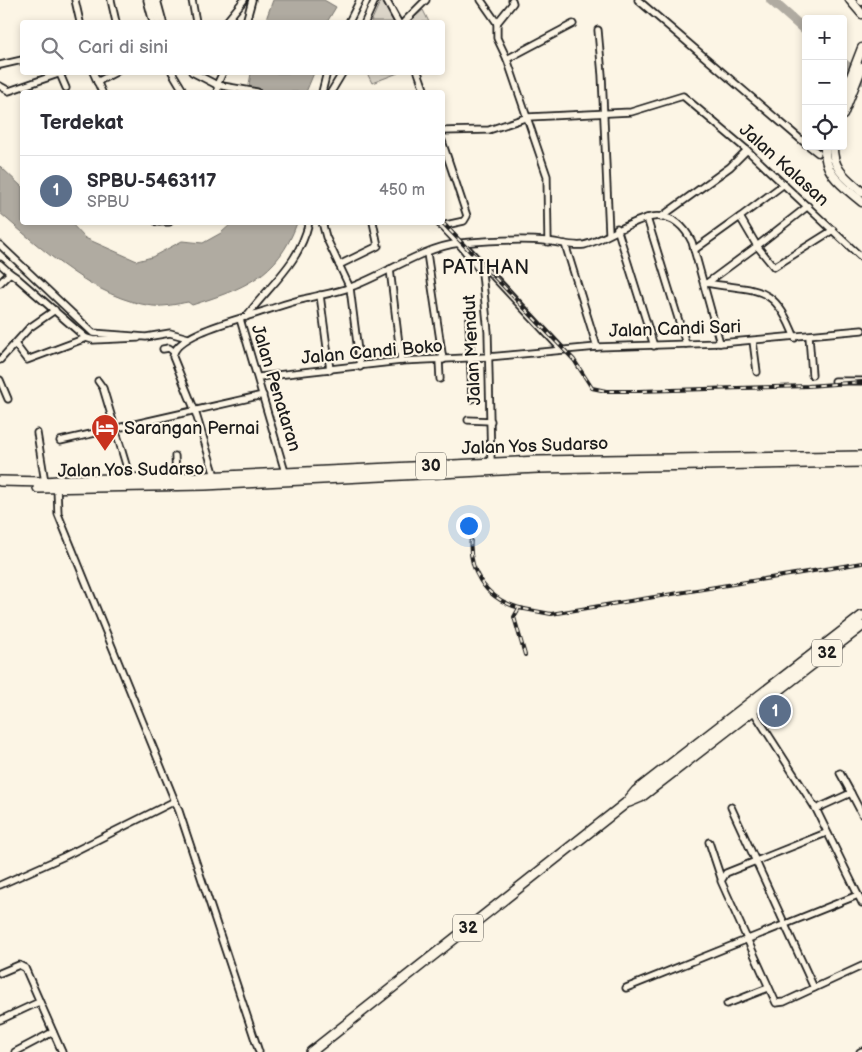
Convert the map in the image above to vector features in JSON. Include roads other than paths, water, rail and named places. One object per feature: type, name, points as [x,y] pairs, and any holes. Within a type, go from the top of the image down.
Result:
[{"type":"highway","name":"Jalan Yos Sudarso","points":[[0,481],[205,486],[357,473],[538,461],[862,456]]},
{"type":"highway","name":"Jalan Yos Sudarso","points":[[0,487],[57,488],[71,484],[130,478],[176,478],[285,472],[357,473],[862,462]]},
{"type":"highway","name":"32","points":[[311,1052],[626,803],[636,791],[751,707],[835,642],[862,616]]},
{"type":"highway","name":"32","points":[[835,642],[862,626]]},
{"type":"main road","points":[[850,0],[862,14]]},
{"type":"main road","points":[[847,87],[862,48]]},
{"type":"main road","points":[[847,105],[862,67]]},
{"type":"main road","points":[[825,150],[825,163],[830,174],[862,202]]},
{"type":"main road","points":[[833,150],[837,169],[862,192]]},
{"type":"street","points":[[75,0],[80,20]]},
{"type":"street","points":[[111,0],[116,20]]},
{"type":"street","points":[[147,0],[152,20]]},
{"type":"street","points":[[152,0],[157,20]]},
{"type":"street","points":[[157,0],[162,20]]},
{"type":"street","points":[[192,0],[196,20]]},
{"type":"street","points":[[228,20],[244,0]]},
{"type":"street","points":[[247,20],[252,0]]},
{"type":"street","points":[[351,20],[360,0]]},
{"type":"street","points":[[365,20],[375,0]]},
{"type":"street","points":[[386,0],[397,20]]},
{"type":"street","points":[[406,20],[426,0]]},
{"type":"street","points":[[481,0],[497,23],[498,41],[507,59],[528,117],[548,180],[548,242]]},
{"type":"street","points":[[638,0],[802,141]]},
{"type":"street","points":[[497,23],[514,1]]},
{"type":"street","points":[[507,59],[573,24]]},
{"type":"street","points":[[598,30],[609,233]]},
{"type":"street","points":[[0,65],[20,60]]},
{"type":"street","points":[[0,86],[9,91],[56,75]]},
{"type":"street","points":[[63,75],[66,88]]},
{"type":"street","points":[[94,75],[101,90]]},
{"type":"street","points":[[97,82],[110,75]]},
{"type":"street","points":[[174,75],[183,90]]},
{"type":"street","points":[[197,75],[217,85],[245,90]]},
{"type":"street","points":[[218,90],[217,85],[222,75]]},
{"type":"street","points":[[322,90],[326,75]]},
{"type":"street","points":[[332,90],[341,75]]},
{"type":"street","points":[[419,75],[424,90]]},
{"type":"street","name":"Jalan Kalasan","points":[[603,115],[631,112],[683,96],[747,150],[862,258]]},
{"type":"street","points":[[445,131],[490,130],[528,117],[558,114],[603,115]]},
{"type":"street","points":[[445,150],[467,216],[464,221],[445,223]]},
{"type":"street","points":[[661,217],[730,167],[747,150]]},
{"type":"street","points":[[814,150],[818,153]]},
{"type":"street","points":[[694,250],[784,184]]},
{"type":"street","points":[[706,283],[808,206]]},
{"type":"street","points":[[661,217],[679,225],[689,236],[706,283],[720,344]]},
{"type":"street","name":"Jalan Penataran","points":[[285,472],[243,318],[350,288],[427,253],[460,245],[548,242],[584,245],[618,228],[647,218],[661,217]]},
{"type":"street","points":[[740,217],[757,246],[775,268],[833,230]]},
{"type":"street","points":[[647,218],[686,344]]},
{"type":"street","points":[[0,264],[38,294],[86,338],[122,341],[170,333],[184,336],[243,318],[294,261],[305,238],[308,225]]},
{"type":"street","points":[[323,225],[326,237],[350,288],[360,367]]},
{"type":"street","points":[[339,265],[378,246],[374,225]]},
{"type":"street","name":"Jalan Mendut","points":[[440,225],[485,272],[491,464]]},
{"type":"street","points":[[618,228],[654,346]]},
{"type":"street","points":[[565,244],[597,347]]},
{"type":"street","points":[[0,245],[93,333],[146,337]]},
{"type":"street","points":[[427,253],[441,360],[440,379]]},
{"type":"street","points":[[390,270],[401,361]]},
{"type":"street","points":[[485,272],[561,349]]},
{"type":"street","points":[[0,283],[10,273]]},
{"type":"street","points":[[706,283],[747,288],[765,294],[784,310],[795,338]]},
{"type":"street","points":[[320,295],[330,370]]},
{"type":"street","points":[[0,360],[28,328],[55,310]]},
{"type":"street","points":[[469,320],[472,398]]},
{"type":"street","name":"Jalan Candi Sari","points":[[488,357],[561,349],[720,344],[862,330]]},
{"type":"street","points":[[184,336],[173,356],[195,411],[215,476]]},
{"type":"street","points":[[809,336],[812,375]]},
{"type":"street","points":[[15,344],[27,360],[86,338]]},
{"type":"street","points":[[753,341],[757,372]]},
{"type":"street","points":[[0,348],[6,353]]},
{"type":"street","points":[[163,349],[169,348],[174,352]]},
{"type":"street","name":"Jalan Candi Boko","points":[[259,378],[401,361],[488,357]]},
{"type":"street","points":[[0,380],[8,398]]},
{"type":"street","points":[[98,381],[103,388],[130,478]]},
{"type":"street","points":[[835,382],[862,381]]},
{"type":"street","points":[[60,441],[263,395]]},
{"type":"street","points":[[468,420],[491,421]]},
{"type":"street","points":[[37,434],[45,482]]},
{"type":"street","points":[[175,456],[176,478]]},
{"type":"street","points":[[57,488],[58,514],[175,800],[260,1052]]},
{"type":"street","points":[[751,707],[816,809],[826,833],[862,903]]},
{"type":"street","points":[[840,773],[862,814]]},
{"type":"street","points":[[816,809],[851,793]]},
{"type":"street","points":[[0,885],[65,856],[175,800]]},
{"type":"street","points":[[731,807],[757,860],[814,988]]},
{"type":"street","points":[[721,878],[726,873],[826,833]]},
{"type":"street","points":[[709,842],[722,884],[774,1000],[779,1004],[862,966]]},
{"type":"street","points":[[626,988],[858,895]]},
{"type":"street","points":[[0,972],[22,966],[62,1052]]},
{"type":"street","points":[[727,1004],[768,988]]},
{"type":"street","points":[[0,1020],[39,1002]]},
{"type":"street","points":[[15,1052],[53,1032]]},
{"type":"waterway","points":[[771,0],[802,27]]},
{"type":"waterway","points":[[847,67],[862,80]]},
{"type":"railway","points":[[445,225],[574,360],[592,388],[606,391],[639,391],[808,386],[862,382]]},
{"type":"railway","points":[[472,529],[472,557],[480,581],[498,598],[510,605],[524,609]]},
{"type":"railway","points":[[525,655],[514,617],[519,608],[551,614],[862,563]]},
{"type":"place","name":"Sarangan Pernai","points":[[105,452]]},
{"type":"place","name":"SPBU-5463117","points":[[775,711]]},
{"type":"district","name":"PATIHAN","points":[[486,268]]}]
